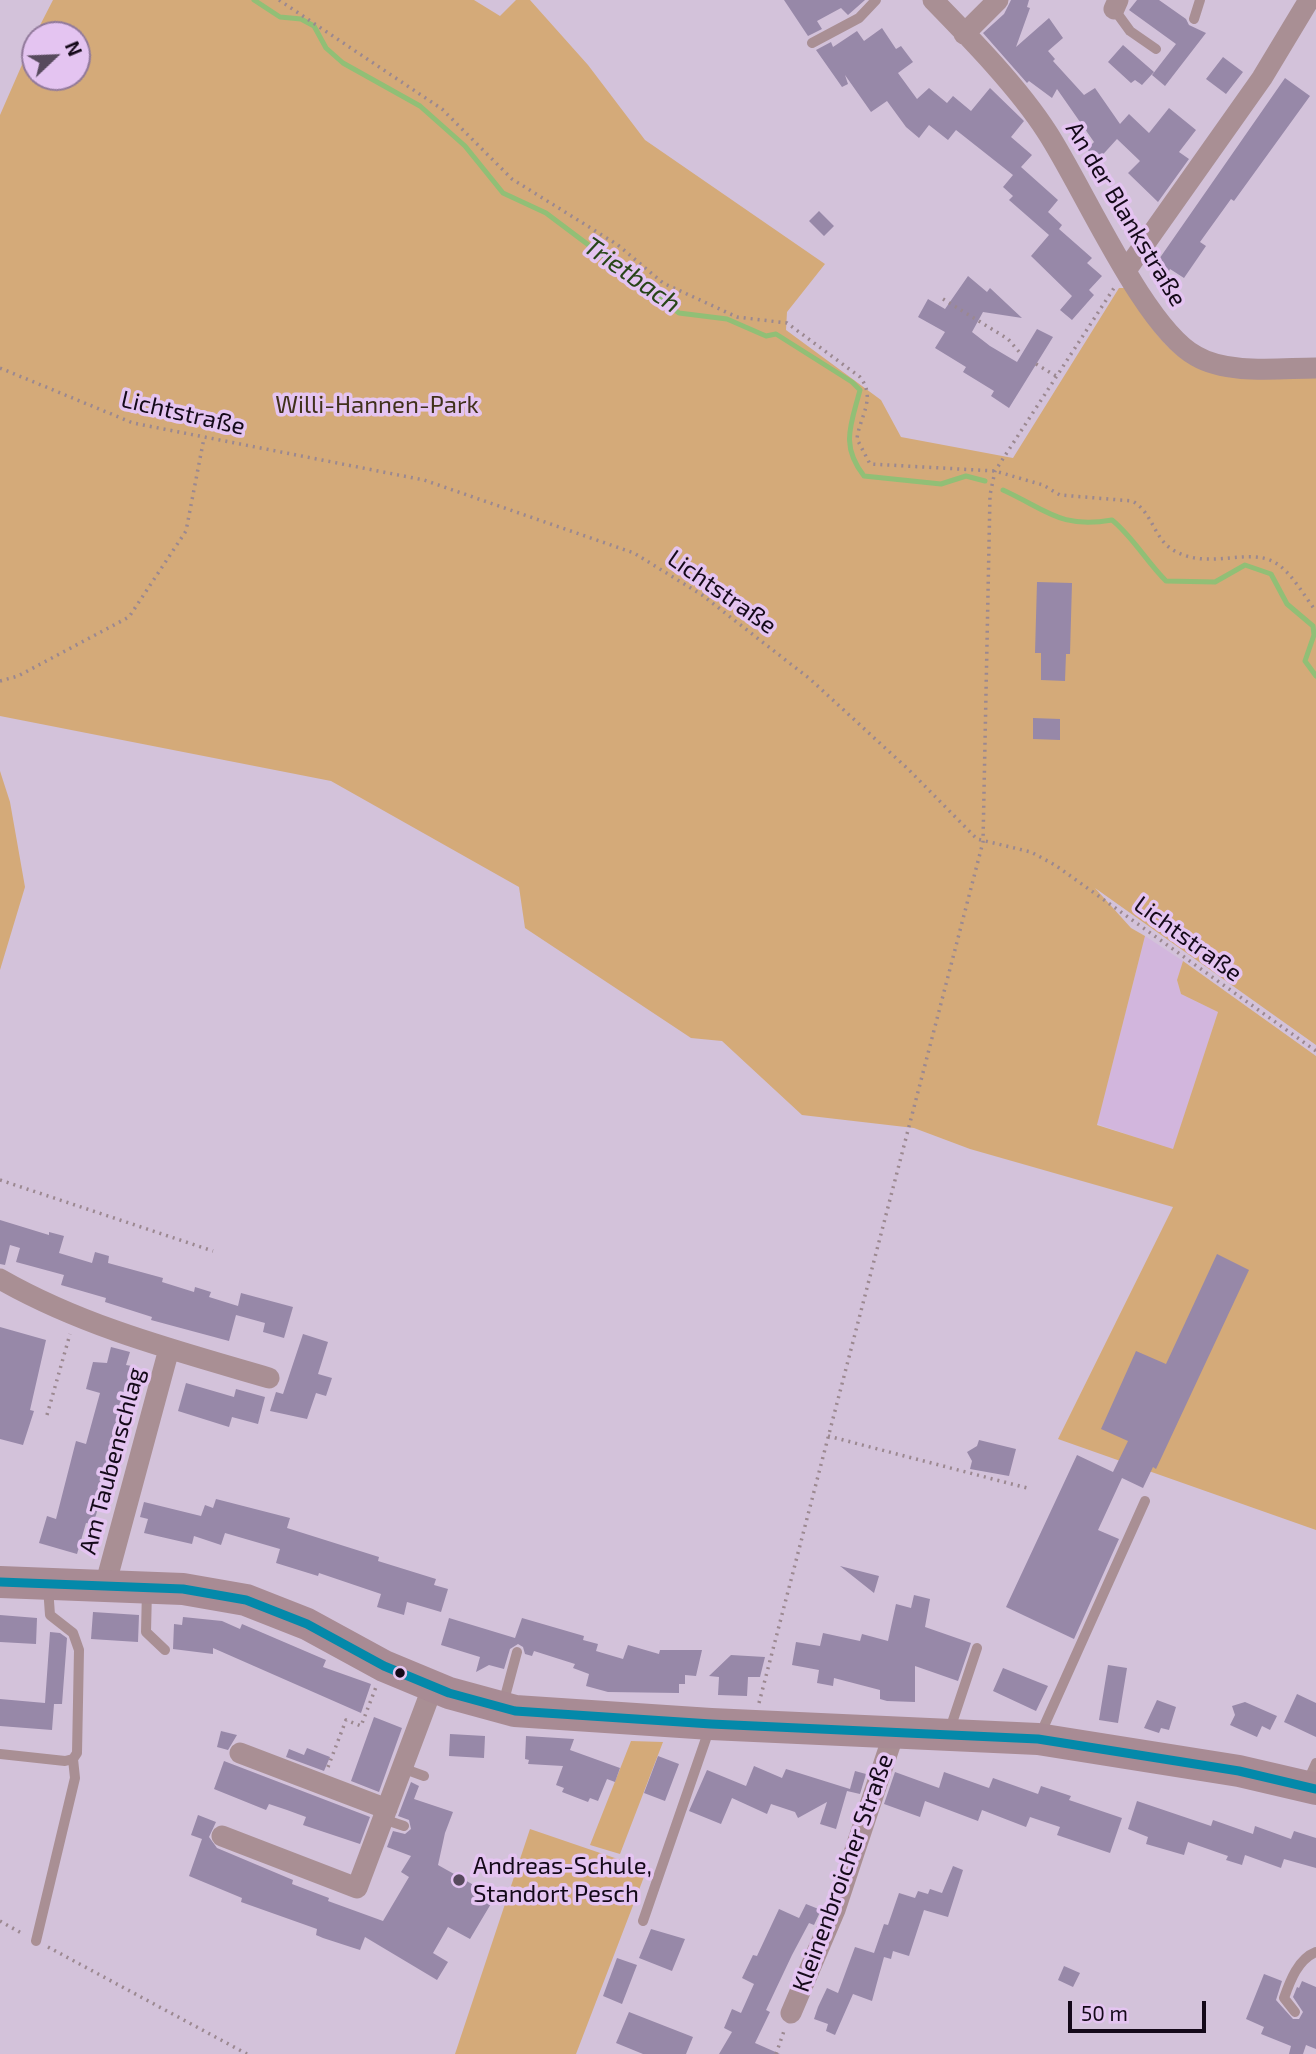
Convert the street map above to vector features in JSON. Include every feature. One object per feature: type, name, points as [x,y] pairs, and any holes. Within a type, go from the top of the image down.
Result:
[{"type":"street","name":"An der Blankstraße","points":[[933,0],[1042,124],[1154,316],[1178,342],[1197,357],[1228,365],[1316,368]]},
{"type":"street","points":[[964,34],[998,0]]},
{"type":"street","points":[[1127,269],[1257,86],[1309,0]]},
{"type":"street","name":"Am Taubenschlag","points":[[0,1279],[75,1316],[169,1349],[269,1378]]},
{"type":"street","name":"Am Taubenschlag","points":[[105,1586],[169,1349]]},
{"type":"street","name":"Kleinenbroicher Straße","points":[[0,1582],[148,1587],[215,1593],[255,1602],[307,1624],[384,1666],[433,1686],[502,1708],[711,1724],[1038,1739],[1239,1771],[1313,1779]]},
{"type":"street","points":[[222,1836],[357,1888],[433,1686]]},
{"type":"street","name":"Kleinenbroicher Straße","points":[[791,2013],[838,1900],[894,1733]]},
{"type":"street","points":[[240,1754],[322,1783],[385,1814]]},
{"type":"lane","points":[[813,43],[859,18],[876,0]]},
{"type":"lane","points":[[1194,19],[1200,0]]},
{"type":"lane","points":[[1116,4],[1130,31],[1156,49]]},
{"type":"lane","points":[[1038,1739],[1145,1502]]},
{"type":"lane","points":[[36,1941],[75,1778],[73,1759],[78,1747],[79,1650],[73,1633],[50,1615],[48,1584]]},
{"type":"lane","points":[[148,1587],[146,1632],[165,1650]]},
{"type":"lane","points":[[948,1736],[977,1648]]},
{"type":"lane","points":[[502,1708],[517,1652]]},
{"type":"lane","points":[[643,1921],[711,1724]]},
{"type":"lane","points":[[0,1754],[65,1761],[73,1759]]},
{"type":"lane","points":[[402,1768],[424,1776]]},
{"type":"lane","points":[[385,1814],[404,1826]]},
{"type":"lane","points":[[1295,2012],[1284,1998],[1291,1979],[1307,1956],[1316,1952]]},
{"type":"path","points":[[279,0],[442,109],[512,179],[618,245],[666,285],[737,317],[787,323],[860,377],[864,383],[868,405],[857,439],[860,450],[870,464],[995,471],[1043,485],[1060,495],[1134,502],[1171,548],[1200,560],[1254,558],[1272,561],[1287,573],[1316,611]]},
{"type":"path","points":[[753,1726],[983,842],[990,495],[995,471],[1127,269]]},
{"type":"path","points":[[943,299],[1008,339],[1022,355]]},
{"type":"path","points":[[1036,364],[1056,376]]},
{"type":"path","name":"Lichtstraße","points":[[0,368],[133,423],[433,482],[634,553],[702,595],[810,679],[908,769],[965,830],[983,842],[1031,852],[1055,865],[1316,1051]]},
{"type":"path","points":[[0,681],[18,676],[128,617],[186,531],[204,438]]},
{"type":"path","points":[[0,1180],[213,1251]]},
{"type":"path","points":[[47,1415],[75,1316]]},
{"type":"path","points":[[828,1436],[1031,1489]]},
{"type":"path","points":[[322,1783],[346,1720],[361,1726],[384,1666]]},
{"type":"path","points":[[0,1921],[247,2054]]},
{"type":"path","points":[[776,2054],[791,2013]]},
{"type":"shaded area","points":[[1145,936],[1183,961],[1177,980],[1181,994],[1218,1012],[1173,1150],[1097,1124]]},
{"type":"green space","name":"Willi-Hannen-Park","points":[[53,0],[474,0],[500,16],[516,0],[530,0],[588,65],[645,140],[825,264],[787,312],[786,330],[881,400],[901,437],[1013,458],[1119,288],[1127,288],[1146,320],[1165,344],[1184,360],[1204,370],[1251,377],[1316,376],[1316,1045],[1095,888],[1131,928],[1145,936],[1097,1125],[1173,1149],[1218,1012],[1181,994],[1177,980],[1183,961],[1316,1056],[1316,1530],[1058,1439],[1173,1207],[970,1149],[914,1128],[802,1115],[722,1041],[691,1038],[525,928],[519,887],[331,781],[0,716],[0,115],[21,67],[21,91],[91,91],[91,21],[42,21]]},
{"type":"green space","points":[[0,771],[10,802],[25,887],[0,970]]},
{"type":"green space","points":[[631,1741],[663,1742],[620,1854],[590,1845]]},
{"type":"green space","points":[[530,1829],[647,1869],[576,2054],[455,2054]]},
{"type":"building","points":[[784,0],[865,0],[848,15],[841,8],[817,21],[822,29],[808,36]]},
{"type":"building","points":[[1011,0],[1029,0],[1027,7],[1030,8],[1016,47],[1049,18],[1063,38],[1048,51],[1055,59],[1053,61],[1084,95],[1095,88],[1120,124],[1129,114],[1149,133],[1169,108],[1196,130],[1179,152],[1189,159],[1158,202],[1128,173],[1140,161],[1117,139],[1097,161],[1087,149],[1094,142],[1057,89],[1052,98],[1029,81],[1027,83],[983,33],[1004,14]]},
{"type":"building","points":[[1137,0],[1159,0],[1186,19],[1189,25],[1206,33],[1165,86],[1152,75],[1176,44],[1129,10]]},
{"type":"building","points":[[882,28],[896,49],[901,46],[913,62],[898,73],[917,99],[929,88],[947,103],[953,96],[971,111],[990,88],[1024,121],[1011,137],[1032,155],[1021,167],[1058,200],[1048,212],[1062,225],[1059,229],[1092,258],[1087,263],[1102,276],[1089,290],[1094,295],[1072,320],[1060,310],[1072,296],[1031,256],[1049,235],[1009,200],[1013,196],[1003,187],[1013,175],[956,130],[948,140],[929,125],[919,138],[906,127],[887,101],[871,112],[845,75],[848,84],[842,87],[816,50],[831,42],[833,47],[857,31],[864,41]]},
{"type":"building","points":[[1123,45],[1154,72],[1142,85],[1135,80],[1131,83],[1108,62]]},
{"type":"building","points":[[1223,57],[1243,72],[1226,94],[1206,79]]},
{"type":"building","points":[[1285,78],[1310,96],[1234,201],[1231,199],[1200,242],[1206,246],[1184,278],[1170,269],[1169,271],[1157,262]]},
{"type":"building","points":[[819,211],[834,226],[824,236],[809,221]]},
{"type":"building","points":[[968,276],[987,292],[990,288],[1022,318],[983,312],[972,332],[990,346],[1017,362],[1037,329],[1053,337],[1009,408],[991,396],[994,391],[963,372],[966,367],[935,348],[945,332],[918,317],[928,299],[945,309]]},
{"type":"building","points":[[1037,582],[1072,583],[1070,654],[1066,654],[1065,681],[1041,680],[1041,653],[1035,653]]},
{"type":"building","points":[[1033,718],[1060,719],[1060,740],[1033,739]]},
{"type":"building","points":[[0,1220],[49,1235],[49,1232],[64,1236],[59,1253],[92,1263],[95,1252],[109,1256],[108,1263],[163,1278],[162,1282],[194,1292],[195,1287],[211,1292],[209,1297],[238,1306],[241,1293],[293,1307],[284,1338],[263,1332],[265,1323],[236,1315],[229,1341],[151,1320],[152,1317],[105,1302],[106,1298],[61,1285],[64,1275],[16,1262],[20,1248],[10,1245],[5,1265],[0,1264]]},
{"type":"building","points":[[1217,1254],[1249,1270],[1156,1469],[1153,1467],[1143,1488],[1122,1478],[1098,1530],[1119,1539],[1074,1639],[1006,1607],[1077,1455],[1113,1472],[1128,1441],[1101,1429],[1136,1351],[1166,1364]]},
{"type":"building","points":[[0,1327],[46,1340],[30,1410],[34,1411],[23,1445],[0,1439]]},
{"type":"building","points":[[303,1334],[328,1342],[318,1374],[332,1378],[326,1396],[316,1393],[307,1419],[270,1411],[276,1392],[283,1394]]},
{"type":"building","points":[[111,1347],[130,1352],[126,1365],[132,1366],[122,1407],[126,1408],[96,1515],[92,1524],[86,1523],[77,1554],[39,1543],[47,1516],[56,1519],[76,1441],[86,1444],[100,1393],[86,1389],[93,1362],[107,1363]]},
{"type":"building","points":[[186,1383],[234,1397],[236,1389],[265,1397],[258,1424],[232,1417],[229,1427],[178,1411]]},
{"type":"building","points":[[979,1440],[1016,1449],[1009,1476],[970,1469],[972,1461],[967,1452],[977,1446]]},
{"type":"building","points":[[216,1499],[290,1518],[287,1528],[379,1557],[378,1561],[436,1579],[434,1585],[448,1589],[441,1612],[407,1602],[404,1615],[377,1607],[381,1594],[319,1573],[318,1576],[276,1563],[280,1549],[225,1533],[221,1545],[194,1536],[192,1544],[144,1533],[148,1519],[140,1517],[144,1502],[201,1516],[205,1505],[213,1508]]},
{"type":"building","points":[[840,1566],[879,1576],[874,1593]]},
{"type":"building","points":[[914,1595],[930,1599],[925,1627],[971,1643],[958,1681],[915,1666],[915,1702],[887,1701],[880,1699],[880,1690],[834,1678],[833,1686],[817,1683],[819,1670],[792,1665],[796,1642],[820,1646],[823,1633],[860,1641],[862,1634],[888,1641],[896,1604],[911,1608]]},
{"type":"building","points":[[93,1612],[139,1615],[138,1642],[91,1639]]},
{"type":"building","points":[[0,1615],[37,1618],[36,1644],[0,1642]]},
{"type":"building","points":[[183,1617],[222,1621],[240,1629],[242,1624],[326,1660],[323,1667],[371,1684],[361,1713],[213,1648],[213,1654],[173,1649],[174,1624],[182,1625]]},
{"type":"building","points":[[449,1618],[515,1638],[522,1618],[584,1636],[583,1640],[598,1644],[596,1651],[623,1659],[628,1645],[659,1654],[660,1650],[702,1650],[696,1676],[685,1675],[685,1684],[679,1684],[679,1693],[608,1692],[586,1686],[589,1674],[573,1668],[575,1664],[534,1651],[532,1656],[525,1654],[523,1647],[518,1644],[510,1649],[504,1669],[489,1665],[476,1672],[480,1657],[441,1645]]},
{"type":"building","points":[[50,1632],[60,1633],[67,1638],[62,1704],[54,1704],[52,1730],[0,1726],[0,1699],[45,1703]]},
{"type":"building","points":[[731,1655],[765,1657],[760,1677],[748,1677],[747,1696],[718,1695],[719,1677],[709,1676]]},
{"type":"building","points":[[1108,1665],[1127,1668],[1118,1723],[1099,1720]]},
{"type":"building","points":[[1003,1668],[1048,1686],[1036,1711],[993,1691]]},
{"type":"building","points":[[1297,1694],[1316,1703],[1316,1737],[1284,1722]]},
{"type":"building","points":[[1157,1700],[1176,1707],[1169,1730],[1161,1728],[1159,1733],[1144,1728]]},
{"type":"building","points":[[1245,1702],[1277,1716],[1270,1730],[1262,1726],[1257,1737],[1230,1725],[1235,1715],[1232,1706]]},
{"type":"building","points":[[374,1717],[402,1728],[379,1792],[351,1781]]},
{"type":"building","points":[[221,1731],[237,1735],[228,1750],[217,1747]]},
{"type":"building","points":[[450,1734],[485,1736],[484,1758],[449,1756]]},
{"type":"building","points":[[526,1736],[574,1739],[570,1750],[620,1768],[615,1782],[607,1779],[598,1801],[590,1798],[588,1802],[562,1792],[564,1788],[556,1785],[563,1766],[528,1764],[529,1760],[525,1759]]},
{"type":"building","points":[[307,1748],[330,1757],[324,1771],[286,1757],[289,1749],[304,1755]]},
{"type":"building","points":[[658,1756],[679,1764],[665,1801],[644,1793]]},
{"type":"building","points":[[224,1761],[370,1817],[360,1844],[303,1825],[306,1817],[269,1804],[266,1810],[214,1789]]},
{"type":"building","points":[[754,1766],[782,1778],[786,1769],[850,1789],[855,1771],[866,1774],[860,1794],[847,1791],[836,1829],[820,1824],[827,1802],[798,1818],[795,1812],[771,1804],[767,1814],[732,1798],[721,1824],[689,1811],[707,1770],[746,1786]]},
{"type":"building","points":[[895,1772],[939,1788],[944,1772],[989,1788],[993,1778],[1038,1794],[1041,1786],[1071,1796],[1069,1800],[1122,1818],[1110,1853],[1057,1835],[1060,1827],[1030,1817],[1026,1827],[982,1810],[978,1821],[925,1801],[920,1817],[884,1804]]},
{"type":"building","points":[[411,1782],[419,1786],[414,1799],[453,1812],[438,1865],[495,1897],[470,1939],[448,1927],[433,1953],[448,1962],[437,1980],[365,1937],[360,1950],[323,1938],[316,1935],[317,1929],[241,1902],[242,1898],[189,1876],[202,1839],[191,1835],[198,1815],[216,1822],[209,1837],[217,1848],[293,1880],[292,1884],[329,1898],[328,1901],[383,1921],[409,1877],[401,1872],[411,1856],[387,1847],[393,1831],[405,1834],[411,1829],[409,1820],[398,1816]]},
{"type":"building","points":[[1137,1801],[1211,1826],[1213,1820],[1253,1834],[1255,1826],[1291,1839],[1294,1831],[1316,1838],[1316,1868],[1284,1859],[1281,1868],[1245,1855],[1242,1865],[1226,1860],[1228,1856],[1188,1842],[1184,1855],[1146,1844],[1148,1837],[1128,1829]]},
{"type":"building","points":[[953,1866],[963,1870],[948,1917],[924,1910],[909,1956],[893,1951],[891,1959],[884,1957],[872,2001],[853,1994],[835,2035],[826,2031],[828,2024],[814,2019],[818,2007],[827,1988],[838,1993],[855,1947],[874,1953],[884,1924],[888,1925],[899,1893],[915,1898],[918,1891],[928,1894],[930,1889],[942,1893]]},
{"type":"building","points":[[806,1904],[821,1910],[814,1925],[809,1923],[792,1955],[766,2010],[770,2012],[755,2043],[780,2054],[719,2054],[732,2032],[724,2028],[732,2009],[741,2013],[754,1984],[742,1978],[753,1955],[757,1956],[779,1909],[799,1918]]},
{"type":"building","points":[[651,1929],[685,1939],[672,1971],[639,1958]]},
{"type":"building","points":[[617,1958],[637,1965],[622,2004],[603,1996]]},
{"type":"building","points":[[1064,1966],[1080,1973],[1073,1987],[1058,1980]]},
{"type":"building","points":[[1264,1974],[1282,1981],[1276,2000],[1293,2019],[1299,2019],[1303,2012],[1293,1997],[1297,1987],[1299,1988],[1302,1981],[1316,1987],[1316,2049],[1306,2045],[1303,2054],[1289,2054],[1291,2046],[1261,2034],[1264,2027],[1246,2019]]},
{"type":"building","points":[[629,2012],[693,2037],[686,2054],[643,2054],[616,2043]]},
{"type":"waterway","name":"Trietbach","points":[[254,0],[280,17],[301,19],[314,26],[326,48],[343,63],[420,106],[465,146],[503,193],[546,213],[679,313],[727,319],[766,336],[776,334],[852,382],[860,390],[851,424],[850,444],[852,454],[864,476],[941,484],[966,476],[985,481]]},
{"type":"waterway","name":"Trietbach","points":[[1003,490],[1066,520],[1112,520],[1166,581],[1215,582],[1245,565],[1271,574],[1287,604],[1313,626],[1314,635],[1305,661],[1316,676]]},
{"type":"transit line","points":[[0,1582],[183,1589],[246,1600],[307,1624],[384,1666],[449,1693],[515,1711],[711,1724],[1038,1739],[1239,1771],[1316,1789]]},
{"type":"place","name":"Andreas-Schule, Standort Pesch","points":[[459,1880]]}]
